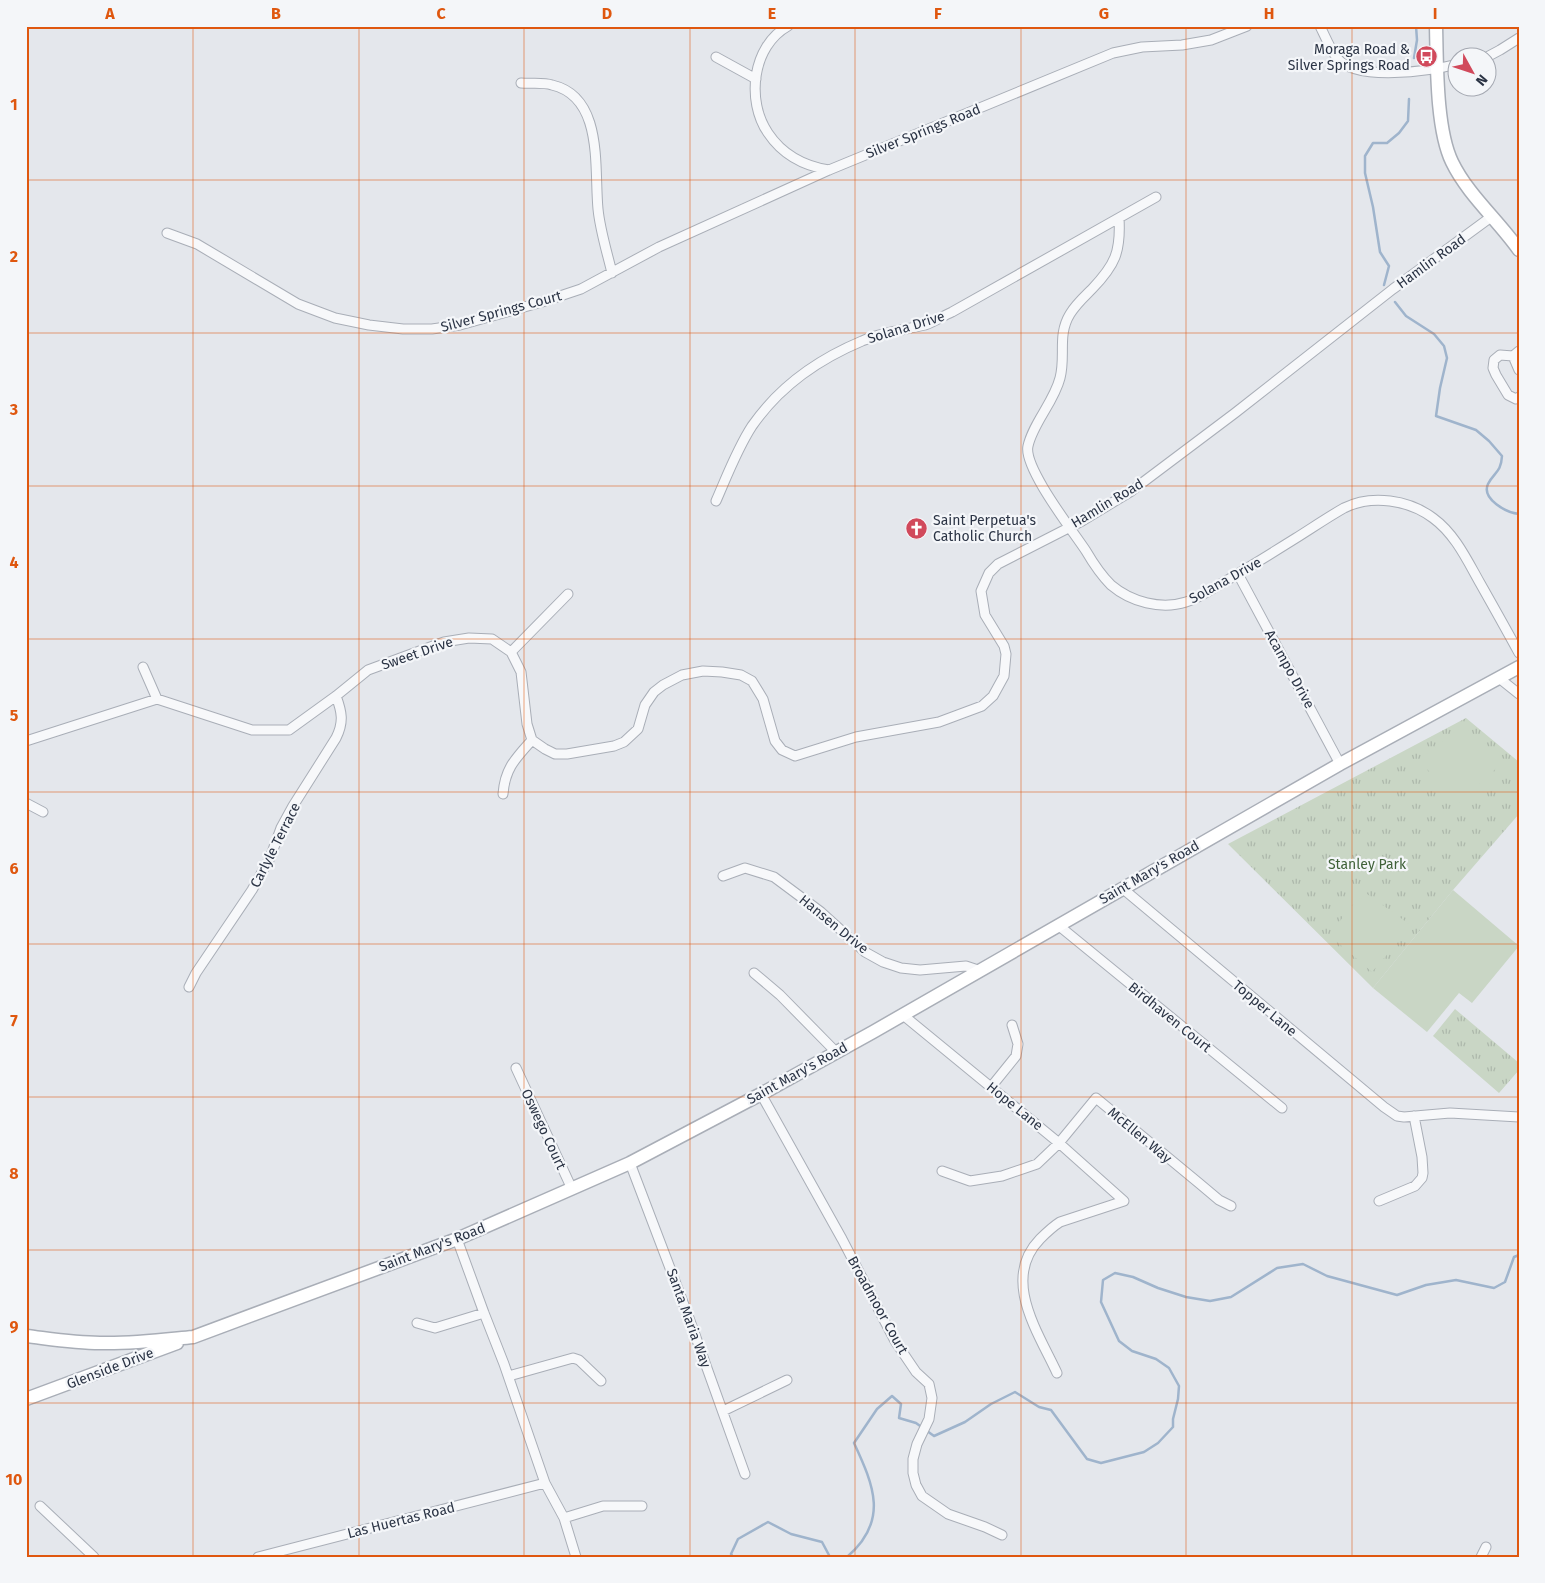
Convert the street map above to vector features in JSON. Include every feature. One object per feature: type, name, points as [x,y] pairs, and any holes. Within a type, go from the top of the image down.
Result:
[{"type":"street","points":[[788,26],[780,30],[758,62],[756,97],[759,115],[767,132],[782,148],[798,160],[812,167],[828,170]]},
{"type":"street","name":"Silver Springs Road","points":[[612,273],[659,247],[828,170],[1113,53],[1142,47],[1182,45],[1211,40],[1247,26]]},
{"type":"street","points":[[1320,26],[1337,58],[1347,66],[1361,71],[1392,72],[1437,69],[1448,66]]},
{"type":"street","points":[[1436,26],[1437,69],[1442,123],[1452,162],[1491,217],[1517,245]]},
{"type":"street","points":[[1498,51],[1519,38]]},
{"type":"street","points":[[716,57],[756,79]]},
{"type":"street","points":[[521,83],[551,84],[563,89],[581,103],[588,116],[593,130],[598,211],[612,273]]},
{"type":"street","name":"Solana Drive","points":[[716,501],[742,444],[753,425],[780,394],[821,361],[863,340],[925,324],[952,312],[1156,197]]},
{"type":"street","name":"Hamlin Road","points":[[532,740],[555,754],[567,754],[614,746],[624,742],[638,729],[646,705],[654,692],[682,675],[703,671],[741,675],[752,681],[763,699],[775,741],[782,750],[795,756],[856,737],[939,722],[982,706],[993,696],[1000,684],[1005,664],[1006,654],[1004,646],[985,614],[981,591],[989,573],[998,564],[1070,527],[1130,492],[1235,413],[1393,289],[1491,217]]},
{"type":"street","name":"Solana Drive","points":[[1119,218],[1120,235],[1116,256],[1108,271],[1077,304],[1069,316],[1062,334],[1061,376],[1054,395],[1028,444],[1027,455],[1031,467],[1070,527],[1097,568],[1111,584],[1126,595],[1145,602],[1160,605],[1185,603],[1238,574],[1345,508],[1372,501],[1392,501],[1413,506],[1445,528],[1459,546],[1519,652]]},
{"type":"street","name":"Silver Springs Court","points":[[167,233],[197,244],[298,304],[335,318],[403,329],[432,329],[460,325],[581,289],[612,273]]},
{"type":"street","points":[[1519,370],[1516,354],[1500,355],[1494,360],[1493,368],[1508,395],[1516,399],[1519,398]]},
{"type":"street","name":"Acampo Drive","points":[[1238,574],[1340,764]]},
{"type":"street","points":[[503,794],[504,780],[510,766],[532,740],[527,724],[521,672],[511,652],[568,594]]},
{"type":"street","name":"Sweet Drive","points":[[157,699],[252,730],[289,730],[368,670],[444,642],[469,638],[486,639],[492,640],[511,652]]},
{"type":"street","points":[[26,741],[157,699],[143,667]]},
{"type":"street","name":"Saint Mary's Road","points":[[26,1336],[72,1342],[101,1343],[193,1337],[458,1238],[572,1189],[630,1163],[761,1094],[903,1015],[978,970],[1340,764],[1519,667]]},
{"type":"street","points":[[1499,678],[1519,694]]},
{"type":"street","name":"Carlyle Terrace","points":[[189,987],[196,973],[252,890],[270,858],[281,828],[293,806],[340,731],[342,713],[336,696]]},
{"type":"street","points":[[26,803],[43,812]]},
{"type":"street","name":"Hansen Drive","points":[[723,876],[746,868],[774,877],[821,912],[865,952],[883,962],[901,968],[920,970],[966,966],[978,970]]},
{"type":"street","name":"Topper Lane","points":[[1122,888],[1397,1116],[1450,1113],[1519,1117]]},
{"type":"street","name":"Birdhaven Court","points":[[1058,925],[1282,1108]]},
{"type":"street","points":[[754,973],[780,995],[836,1052]]},
{"type":"street","name":"Hope Lane","points":[[903,1015],[1060,1143],[1124,1201],[1060,1222],[1051,1227],[1034,1246],[1026,1259],[1022,1288],[1026,1305],[1057,1373]]},
{"type":"street","points":[[991,1087],[1016,1056],[1018,1044],[1012,1025]]},
{"type":"street","name":"Oswego Court","points":[[516,1068],[572,1189]]},
{"type":"street","name":"Broadmoor Court","points":[[761,1094],[842,1239],[895,1342],[916,1372],[929,1384],[932,1398],[929,1419],[917,1444],[913,1459],[913,1473],[916,1485],[922,1496],[948,1514],[984,1526],[1002,1535]]},
{"type":"street","name":"McEllen Way","points":[[1060,1143],[1096,1098],[1213,1195],[1231,1206]]},
{"type":"street","points":[[1379,1201],[1415,1186],[1422,1178],[1424,1173],[1414,1116]]},
{"type":"street","points":[[942,1171],[970,1181],[1002,1176],[1037,1164],[1060,1143]]},
{"type":"street","name":"Santa Maria Way","points":[[630,1163],[745,1474]]},
{"type":"street","points":[[458,1238],[484,1313],[509,1376],[545,1483],[564,1518],[576,1557]]},
{"type":"street","points":[[416,1323],[435,1328],[484,1313]]},
{"type":"street","name":"Glenside Drive","points":[[26,1399],[193,1337]]},
{"type":"street","points":[[509,1376],[573,1358],[579,1360],[601,1381]]},
{"type":"street","points":[[723,1411],[787,1380]]},
{"type":"street","name":"Las Huertas Road","points":[[258,1557],[545,1483]]},
{"type":"street","points":[[40,1506],[94,1557]]},
{"type":"street","points":[[564,1518],[603,1506],[642,1506]]},
{"type":"street","points":[[1481,1557],[1486,1547]]},
{"type":"green space","name":"Stanley Park","points":[[1466,718],[1519,762],[1519,814],[1453,890],[1373,988],[1228,844]]},
{"type":"green space","points":[[1463,726],[1505,760],[1460,803],[1418,760]]},
{"type":"green space","points":[[1453,890],[1519,946],[1472,1003],[1459,993],[1427,1032],[1373,988]]},
{"type":"green space","points":[[1367,894],[1412,926],[1372,972],[1329,935],[1354,903]]},
{"type":"green space","points":[[1455,1009],[1519,1063],[1519,1070],[1499,1093],[1433,1036]]},
{"type":"waterway","points":[[1414,58],[1417,40],[1416,26]]},
{"type":"waterway","points":[[1384,285],[1389,266],[1380,252],[1373,207],[1365,173],[1365,156],[1373,143],[1387,143],[1399,133],[1408,121],[1409,99]]},
{"type":"waterway","points":[[1395,302],[1406,316],[1434,334],[1444,346],[1447,358],[1436,416],[1476,430],[1502,456],[1499,469],[1488,484],[1488,495],[1502,508],[1519,514]]},
{"type":"waterway","points":[[847,1557],[860,1544],[869,1530],[874,1503],[872,1488],[854,1443],[877,1409],[892,1396],[901,1404],[899,1418],[916,1423],[934,1436],[965,1422],[991,1404],[1015,1392],[1039,1407],[1051,1410],[1087,1459],[1101,1463],[1144,1452],[1158,1443],[1173,1427],[1179,1386],[1169,1368],[1156,1359],[1132,1351],[1119,1341],[1101,1302],[1103,1280],[1115,1273],[1133,1277],[1186,1297],[1210,1301],[1231,1297],[1277,1268],[1303,1264],[1327,1276],[1397,1295],[1426,1285],[1456,1280],[1494,1288],[1505,1282],[1514,1257],[1519,1255]]},
{"type":"waterway","points":[[733,1557],[731,1554],[738,1539],[768,1522],[791,1534],[822,1542],[830,1557]]},
{"type":"place","name":"Moraga Road & Silver Springs Road","points":[[1426,57]]},
{"type":"place","name":"Saint Perpetua's Catholic Church","points":[[917,528]]}]
